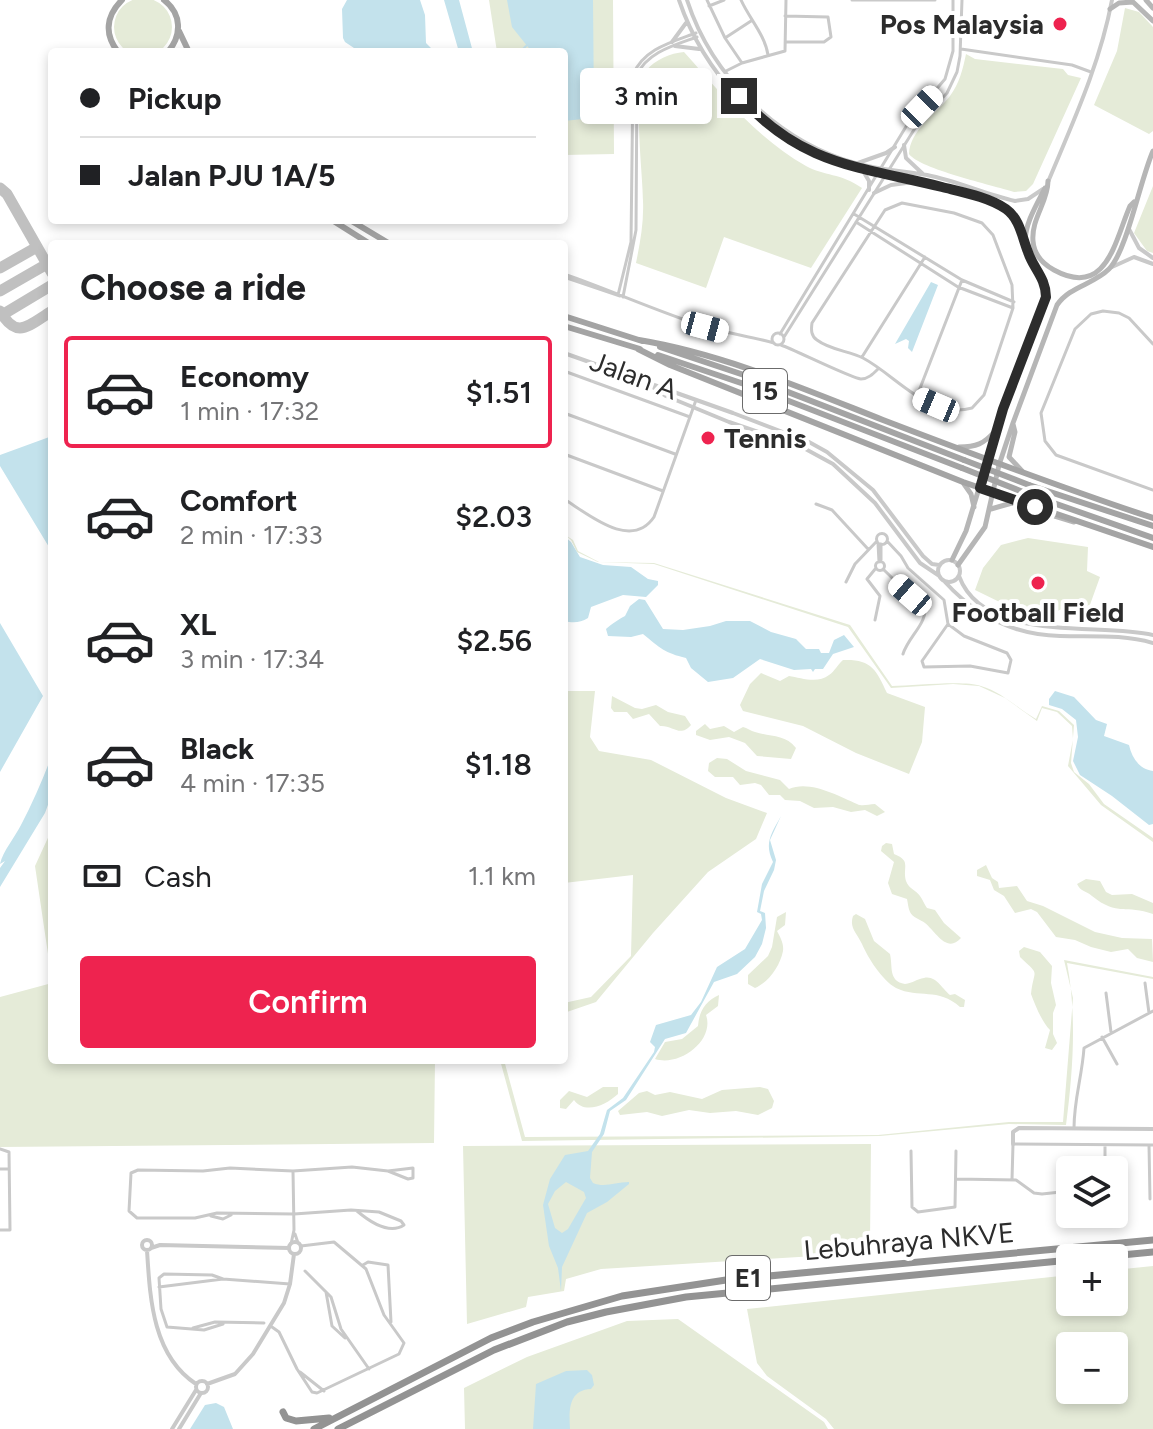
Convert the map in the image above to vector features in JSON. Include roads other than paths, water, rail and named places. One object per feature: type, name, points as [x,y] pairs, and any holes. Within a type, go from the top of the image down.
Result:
[{"type":"highway","name":"Lebuhraya NKVE","points":[[314,1429],[511,1330],[632,1294],[726,1280],[1153,1240]]},
{"type":"highway","points":[[1128,1254],[1153,1252]]},
{"type":"highway","name":"Lebuhraya NKVE","points":[[338,1429],[494,1350],[567,1322],[606,1312],[686,1297],[1056,1261]]},
{"type":"highway","points":[[283,1412],[290,1420],[322,1419],[364,1403]]},
{"type":"main road","points":[[116,48],[108,26],[115,4],[122,0]]},
{"type":"main road","points":[[164,0],[174,10],[187,48]]},
{"type":"main road","points":[[1146,0],[1153,8]]},
{"type":"main road","points":[[1110,9],[1119,3],[1133,2],[1153,21]]},
{"type":"main road","points":[[171,48],[179,31]]},
{"type":"main road","points":[[958,565],[980,536],[991,509],[999,465],[1057,305],[1071,291],[1110,268],[1128,227],[1153,151]]},
{"type":"main road","points":[[1048,181],[1032,239],[1041,261],[1064,275],[1091,275],[1107,264],[1130,206],[1135,201]]},
{"type":"main road","points":[[952,560],[974,508],[987,460],[1046,297],[1045,286],[1025,242],[1030,221],[1045,188]]},
{"type":"main road","points":[[338,224],[363,240]]},
{"type":"main road","points":[[357,224],[383,240]]},
{"type":"main road","name":"15","points":[[568,317],[744,375],[963,464],[1028,494],[1153,538]]},
{"type":"main road","name":"15","points":[[568,327],[750,386],[963,464],[1153,526]]},
{"type":"main road","points":[[639,340],[677,346],[810,391],[999,465],[1153,518]]},
{"type":"main road","points":[[638,349],[670,365],[963,482],[1152,547]]},
{"type":"main road","points":[[1013,423],[1015,432],[1009,457],[1026,474]]},
{"type":"main road","points":[[954,447],[979,445],[998,428]]},
{"type":"main road","points":[[954,478],[969,476],[973,469],[973,459],[964,451]]},
{"type":"main road","points":[[1013,499],[1007,492],[1007,480],[1013,475],[1026,474]]},
{"type":"main road","points":[[963,482],[971,494],[974,508]]},
{"type":"main road","points":[[991,509],[1012,503],[1069,522],[1079,522]]},
{"type":"street","points":[[679,0],[699,49],[727,84],[769,126],[809,151],[863,171],[958,191],[1006,209],[1015,219],[1025,242]]},
{"type":"street","points":[[687,0],[701,34],[726,71],[755,106],[782,129],[812,146],[856,163],[924,175],[1015,201],[1028,199],[1045,188],[1093,72],[1113,0]]},
{"type":"street","points":[[707,0],[725,38],[742,63]]},
{"type":"street","points":[[709,6],[724,0]]},
{"type":"street","points":[[741,0],[765,42],[768,55]]},
{"type":"street","points":[[726,71],[742,63],[785,51],[786,0]]},
{"type":"street","points":[[852,0],[935,0]]},
{"type":"street","points":[[781,345],[782,335],[882,175],[910,120],[935,94],[949,70],[953,51],[953,0]]},
{"type":"street","points":[[885,169],[917,125],[947,93],[957,72],[962,0]]},
{"type":"street","points":[[785,16],[828,17],[831,37],[824,42],[785,42]]},
{"type":"street","points":[[674,44],[687,21]]},
{"type":"street","points":[[725,38],[751,21]]},
{"type":"street","points":[[622,295],[631,242],[632,81],[645,56],[701,34]]},
{"type":"street","points":[[674,44],[699,49]]},
{"type":"street","points":[[961,49],[1072,65],[1093,72]]},
{"type":"street","points":[[904,145],[906,158],[924,175]]},
{"type":"street","points":[[856,163],[895,147]]},
{"type":"street","points":[[863,171],[872,191]]},
{"type":"street","points":[[872,191],[917,181]]},
{"type":"street","points":[[902,203],[954,213],[982,223],[993,235],[1012,285],[1014,302],[979,402],[972,408],[953,410],[917,396],[862,357],[817,340],[811,327],[870,231],[887,208],[902,203]]},
{"type":"street","points":[[857,215],[962,280],[1014,302]]},
{"type":"street","points":[[853,221],[958,287],[1013,308]]},
{"type":"street","points":[[1128,227],[1139,248],[1153,258]]},
{"type":"street","points":[[862,357],[925,257]]},
{"type":"street","points":[[1110,268],[1134,257],[1153,264]]},
{"type":"street","points":[[568,276],[705,327],[781,345],[855,378],[867,378],[878,369]]},
{"type":"street","points":[[917,396],[962,280]]},
{"type":"street","points":[[1153,344],[1129,318],[1119,313],[1103,311],[1091,314],[1075,329],[1041,413],[1045,441],[1056,455],[1153,490]]},
{"type":"street","points":[[759,339],[782,335]]},
{"type":"street","points":[[773,336],[774,343]]},
{"type":"street","points":[[568,354],[809,442],[848,467],[884,503],[932,564],[952,560],[958,565],[965,591],[986,608],[1015,621],[1052,629],[1127,629],[1153,635]]},
{"type":"street","name":"Jalan A","points":[[568,372],[690,417]]},
{"type":"street","points":[[649,383],[666,396],[800,446],[833,464],[875,503],[920,563],[938,575],[963,602],[983,615],[1012,627],[1050,635],[1127,636],[1153,643]]},
{"type":"street","name":"Jalan A","points":[[568,501],[618,530],[629,532],[650,523],[696,400]]},
{"type":"street","points":[[568,414],[675,454]]},
{"type":"street","points":[[568,455],[663,491]]},
{"type":"street","points":[[845,473],[848,467]]},
{"type":"street","points":[[816,504],[832,510],[868,549]]},
{"type":"street","points":[[875,620],[880,596],[867,579],[880,562],[878,535],[884,534],[892,525]]},
{"type":"street","points":[[884,534],[908,568],[944,600],[948,624],[964,636],[1007,653],[1011,660],[1008,673],[970,666],[924,667],[922,661],[926,652],[948,624]]},
{"type":"street","points":[[846,582],[855,564],[868,549],[887,541]]},
{"type":"street","points":[[880,562],[885,564],[883,569]]},
{"type":"street","points":[[938,575],[939,565]]},
{"type":"street","points":[[876,568],[883,569],[925,610],[925,616],[906,643],[903,654]]},
{"type":"street","points":[[945,582],[959,576]]},
{"type":"street","points":[[1074,1129],[1074,1100],[1083,1066],[1084,1048],[1151,1012],[1145,983]]},
{"type":"street","points":[[1106,993],[1111,1032]]},
{"type":"street","points":[[1102,1037],[1117,1064]]},
{"type":"street","points":[[1012,1180],[1013,1132],[1019,1128],[1153,1129]]},
{"type":"street","points":[[1013,1144],[1151,1145],[1150,1199]]},
{"type":"street","points":[[1105,1145],[1105,1156]]},
{"type":"street","points":[[0,1149],[8,1150],[10,1230],[0,1230]]},
{"type":"street","points":[[911,1151],[914,1210],[918,1212],[953,1209],[956,1205],[956,1151]]},
{"type":"street","points":[[357,1211],[382,1227],[397,1229],[404,1225],[379,1212],[357,1211],[217,1213],[211,1216],[137,1218],[131,1215],[130,1179],[134,1171],[239,1168],[293,1171],[352,1167],[388,1171],[413,1168],[413,1178],[388,1171]]},
{"type":"street","points":[[0,1169],[9,1169]]},
{"type":"street","points":[[196,1384],[201,1381],[207,1384],[235,1374],[272,1327],[290,1284],[294,1254],[290,1246],[294,1230],[293,1171]]},
{"type":"street","points":[[956,1179],[1012,1180],[1034,1193],[1056,1192]]},
{"type":"street","points":[[294,1230],[300,1245],[299,1252],[294,1254]]},
{"type":"street","points":[[179,1429],[198,1392],[196,1384],[179,1369],[159,1336],[150,1294],[150,1247],[290,1246],[334,1242],[363,1265],[382,1310],[404,1343],[402,1352],[324,1391],[312,1392],[279,1332],[272,1327]]},
{"type":"street","points":[[363,1265],[368,1262],[388,1265],[391,1324]]},
{"type":"street","points":[[305,1271],[326,1290],[348,1341]]},
{"type":"street","points":[[264,1323],[215,1322],[193,1328],[167,1327],[161,1309],[159,1278],[164,1274],[202,1275],[290,1284]]},
{"type":"street","points":[[202,1275],[202,1281]]},
{"type":"street","points":[[159,1287],[223,1279]]},
{"type":"street","points":[[326,1290],[332,1326],[369,1369]]},
{"type":"street","points":[[382,1310],[389,1306],[389,1302]]},
{"type":"street","points":[[172,1429],[198,1392],[207,1390],[207,1384]]},
{"type":"water","points":[[347,0],[420,0],[425,15],[426,43],[431,48],[354,48],[343,38],[342,9]]},
{"type":"water","points":[[444,0],[459,0],[472,48],[458,48]]},
{"type":"water","points":[[507,0],[593,0],[592,118],[568,121],[568,48],[529,48],[512,27]]},
{"type":"water","points":[[931,282],[938,285],[912,352],[906,339],[895,344]]},
{"type":"water","points":[[48,437],[48,545],[0,466],[0,455]]},
{"type":"water","points":[[568,539],[580,557],[603,565],[631,567],[648,579],[658,581],[646,597],[623,595],[591,607],[588,618],[568,621]]},
{"type":"water","points":[[639,599],[645,600],[663,629],[683,630],[726,621],[750,621],[771,632],[796,639],[806,649],[819,649],[821,653],[829,653],[834,640],[844,635],[854,647],[833,654],[823,669],[813,672],[811,669],[794,670],[760,659],[733,678],[708,682],[691,668],[686,658],[663,649],[643,634],[608,636],[606,629],[625,616],[630,606]]},
{"type":"water","points":[[0,623],[43,696],[0,772]]},
{"type":"water","points":[[1055,691],[1074,697],[1096,720],[1107,724],[1104,736],[1129,745],[1137,762],[1153,771],[1153,824],[1149,825],[1080,775],[1073,761],[1078,737],[1076,720],[1062,709],[1049,705]]},
{"type":"water","points":[[48,765],[48,805],[45,813],[0,887],[0,868],[5,861],[0,864]]},
{"type":"water","points":[[770,840],[776,860],[764,891],[760,911],[765,913],[766,928],[755,957],[737,974],[714,982],[686,1033],[665,1039],[626,1100],[610,1111],[604,1134],[592,1152],[590,1178],[597,1184],[629,1184],[587,1213],[562,1267],[561,1291],[558,1268],[549,1246],[543,1205],[550,1179],[565,1155],[588,1151],[600,1134],[607,1110],[623,1098],[654,1052],[655,1047],[650,1042],[656,1025],[691,1015],[701,1002],[717,967],[745,949],[762,920],[757,912],[762,884],[773,862]],"holes":[[[566,1182],[584,1192],[586,1198],[568,1229],[562,1233],[555,1228],[548,1204],[555,1191]]]},
{"type":"water","points":[[587,1370],[592,1375],[594,1385],[574,1397],[570,1409],[570,1429],[533,1429],[536,1384],[566,1371]]},
{"type":"water","points":[[216,1403],[224,1407],[233,1429],[190,1429],[205,1405]]},
{"type":"waterway","points":[[524,48],[527,45]]},
{"type":"place","name":"Pos Malaysia","points":[[1060,24]]},
{"type":"place","name":"Tennis","points":[[708,438]]},
{"type":"place","name":"Football Field","points":[[1038,583]]}]
